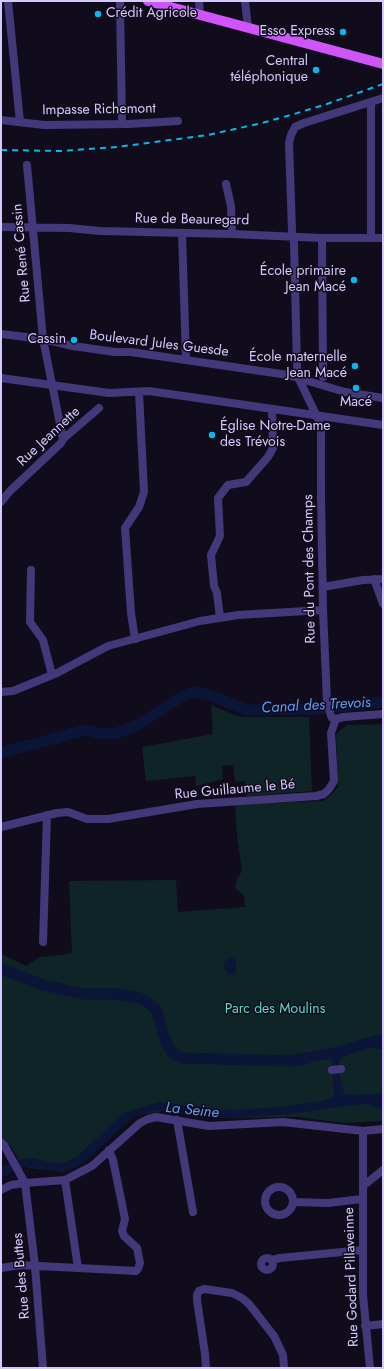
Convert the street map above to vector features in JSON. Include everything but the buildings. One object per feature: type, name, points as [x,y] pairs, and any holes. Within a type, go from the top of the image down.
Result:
[{"type":"main road","points":[[148,1],[383,64]]},
{"type":"street","points":[[8,1],[20,122]]},
{"type":"street","points":[[120,1],[122,124]]},
{"type":"street","points":[[199,1],[200,15]]},
{"type":"street","points":[[245,1],[248,28]]},
{"type":"street","points":[[298,377],[296,362],[294,236],[292,231],[291,135],[295,127],[304,122],[383,98]]},
{"type":"street","points":[[371,102],[371,237]]},
{"type":"street","name":"Impasse Richemont","points":[[1,120],[44,126],[178,121]]},
{"type":"street","name":"Rue René Cassin","points":[[27,165],[34,228],[43,339],[63,439]]},
{"type":"street","points":[[226,184],[231,206],[232,234]]},
{"type":"street","name":"Rue de Beauregard","points":[[1,227],[69,228],[100,231],[322,238],[383,238]]},
{"type":"street","points":[[182,233],[186,360]]},
{"type":"street","points":[[322,238],[323,377]]},
{"type":"street","name":"Boulevard Jules Guesde","points":[[1,334],[43,339],[72,346],[115,352],[131,352],[298,377],[306,381],[345,392],[383,398]]},
{"type":"street","name":"Rue du Pont des Champs","points":[[298,377],[317,416],[322,431],[321,497],[323,610],[327,702],[334,717]]},
{"type":"street","points":[[1,378],[109,393],[149,392],[383,425]]},
{"type":"street","points":[[135,639],[131,613],[126,528],[139,507],[144,492],[139,392]]},
{"type":"street","name":"Rue Jeannette","points":[[1,502],[10,491],[61,443],[63,439],[99,408]]},
{"type":"street","points":[[220,618],[217,594],[214,586],[211,555],[220,536],[218,498],[228,485],[246,482],[268,457],[273,448],[272,409]]},
{"type":"street","points":[[31,570],[30,622],[43,640],[52,675]]},
{"type":"street","points":[[374,579],[383,604]]},
{"type":"street","points":[[323,587],[363,580],[383,579]]},
{"type":"street","points":[[1,692],[13,690],[52,675],[108,646],[200,621],[238,615],[323,610]]},
{"type":"street","points":[[334,717],[383,714]]},
{"type":"street","name":"Rue Guillaume le Bé","points":[[1,827],[57,813],[68,812],[87,818],[108,819],[197,804],[316,796],[324,794],[334,781],[331,733],[334,717]]},
{"type":"street","points":[[43,942],[47,815]]},
{"type":"street","points":[[1,1190],[11,1185],[25,1182],[65,1180],[92,1166],[132,1129],[148,1119],[156,1117],[217,1126],[283,1122],[363,1131],[383,1130]]},
{"type":"street","points":[[177,1120],[193,1212]]},
{"type":"street","name":"Rue Godard Pillaveinne","points":[[363,1131],[363,1295],[370,1368]]},
{"type":"street","points":[[1,1142],[25,1182]]},
{"type":"street","points":[[1,1268],[20,1265],[136,1271],[138,1269],[140,1263],[137,1248],[124,1236],[122,1231],[125,1219],[113,1160],[109,1150]]},
{"type":"street","points":[[363,1186],[383,1170]]},
{"type":"street","points":[[65,1180],[78,1268]]},
{"type":"street","name":"Rue des Buttes","points":[[25,1182],[35,1266],[43,1368]]},
{"type":"street","points":[[294,1202],[328,1203],[362,1199]]},
{"type":"street","points":[[272,1260],[362,1250]]},
{"type":"street","points":[[206,1368],[197,1300],[197,1295],[204,1289],[232,1293],[250,1304],[274,1336],[283,1355],[284,1368]]},
{"type":"street","points":[[365,1326],[383,1324]]},
{"type":"green space","points":[[211,705],[240,717],[309,717],[312,791],[247,796],[245,781],[235,782],[233,765],[222,766],[223,779],[196,786],[195,776],[146,781],[142,747],[213,734]]},
{"type":"green space","name":"Parc des Moulins","points":[[383,724],[383,1121],[345,1123],[297,1117],[220,1118],[163,1111],[134,1116],[83,1163],[63,1172],[23,1167],[10,1145],[1,1136],[1,954],[26,966],[40,957],[72,953],[69,881],[176,880],[178,912],[245,907],[244,896],[235,888],[237,879],[242,871],[237,836],[235,804],[323,801],[338,787],[336,734],[347,725]]},
{"type":"water","points":[[227,958],[233,958],[236,961],[236,972],[234,975],[228,975],[224,968]]},
{"type":"water","name":"La Seine","points":[[376,1035],[383,1035],[383,1049],[369,1048],[342,1057],[339,1063],[340,1076],[344,1094],[383,1094],[383,1109],[365,1104],[290,1114],[217,1118],[165,1110],[153,1111],[135,1116],[87,1160],[69,1170],[54,1171],[33,1167],[23,1167],[1,1178],[1,1167],[23,1159],[32,1158],[57,1164],[77,1157],[123,1113],[160,1102],[214,1109],[237,1110],[281,1107],[323,1101],[333,1097],[334,1095],[332,1059],[293,1064],[292,1055],[336,1047]]},
{"type":"waterway","name":"Canal des Trevois","points":[[1,753],[86,730],[101,734],[117,733],[138,725],[181,697],[194,692],[206,694],[248,710],[319,709],[383,702]]},
{"type":"waterway","points":[[1,969],[43,985],[83,994],[118,994],[143,999],[156,1009],[166,1042],[171,1051],[181,1058],[292,1061],[306,1059]]},
{"type":"railway","points":[[1,150],[61,151],[117,147],[208,135],[294,114],[383,84]]},
{"type":"place","name":"Crédit Agricole","points":[[98,14]]},
{"type":"place","name":"Esso Express","points":[[343,32]]},
{"type":"place","name":"Central téléphonique","points":[[316,70]]},
{"type":"place","name":"École primaire Jean Macé","points":[[354,280]]},
{"type":"place","name":"Cassin","points":[[74,340]]},
{"type":"place","name":"École maternelle Jean Macé","points":[[355,366]]},
{"type":"place","name":"Macé","points":[[356,388]]},
{"type":"place","name":"Église Notre-Dame des Trévois","points":[[212,435]]}]
